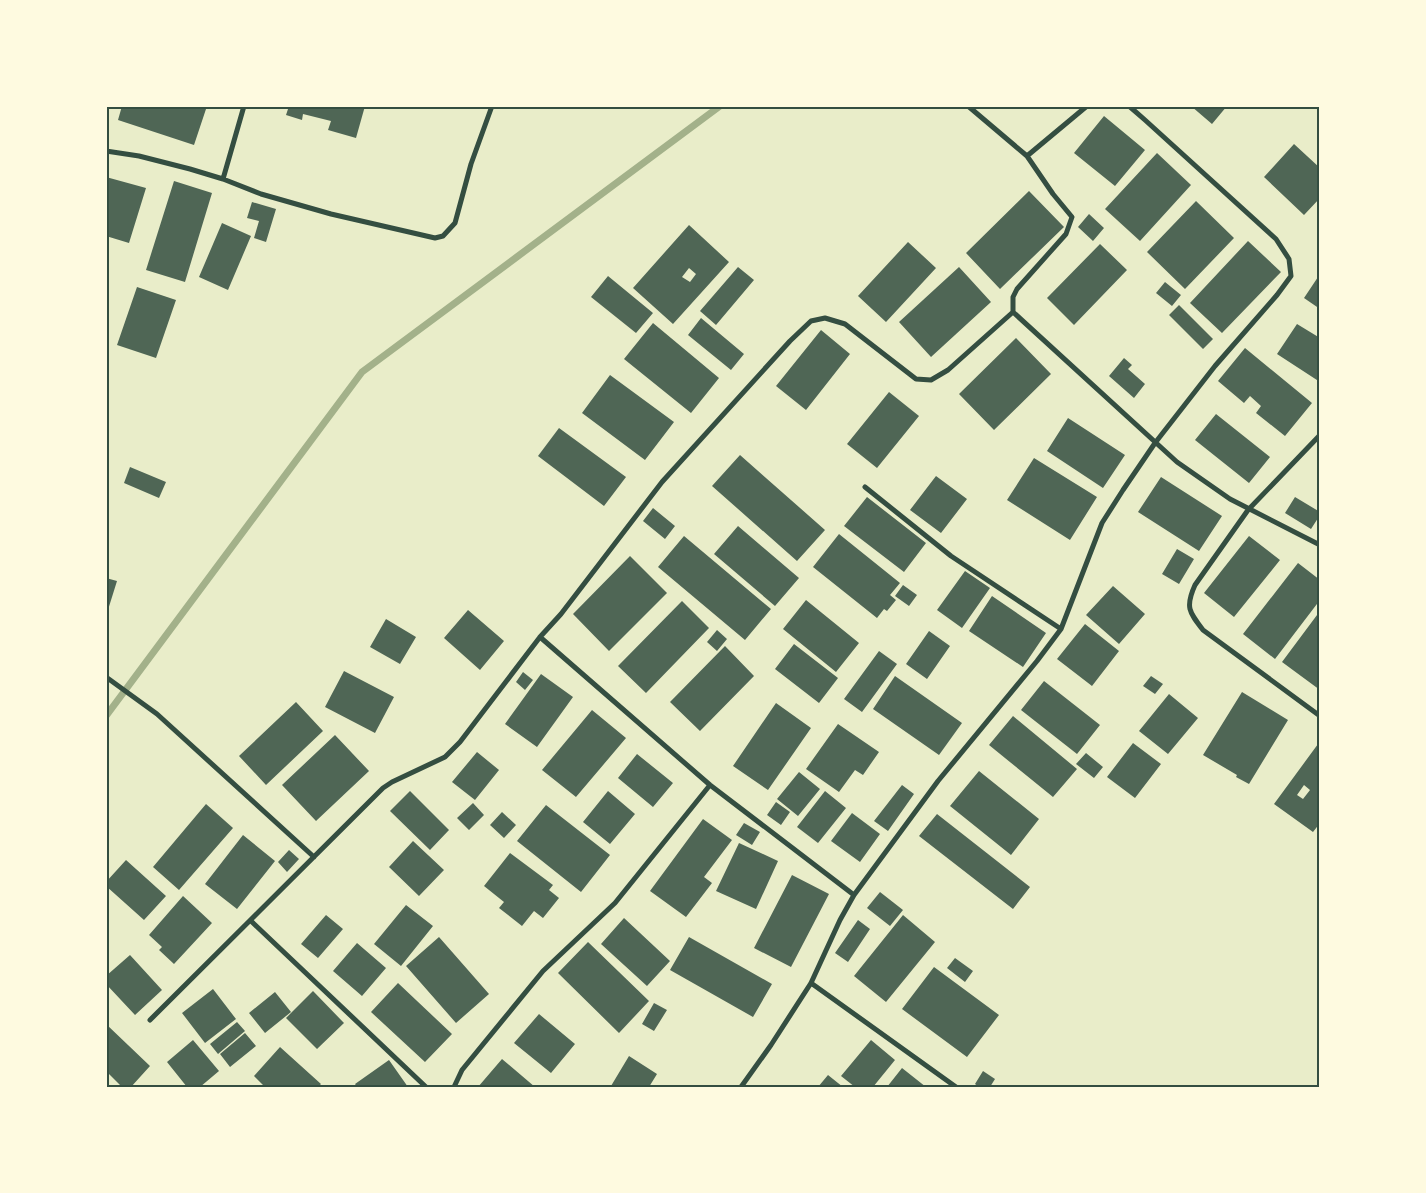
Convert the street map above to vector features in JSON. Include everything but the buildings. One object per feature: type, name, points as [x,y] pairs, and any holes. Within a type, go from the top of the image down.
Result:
[{"type":"street","points":[[222,179],[244,106]]},
{"type":"street","points":[[106,151],[139,156],[222,179],[261,194],[331,214],[435,238],[443,236],[455,223],[471,164],[492,106]]},
{"type":"street","points":[[968,106],[1027,156],[1053,194],[1072,217],[1066,234],[1017,289],[1013,297],[1013,312],[1177,462],[1248,510],[1320,545]]},
{"type":"street","points":[[1027,156],[1087,106]]},
{"type":"street","points":[[741,1087],[811,983],[840,920],[854,895],[938,781],[1061,629],[1102,523],[1155,443],[1215,366],[1291,276],[1289,259],[1276,239],[1129,106]]},
{"type":"street","points":[[150,1020],[383,788],[446,757],[460,742],[540,637],[561,614],[662,482],[790,341],[811,321],[825,318],[845,324],[916,379],[931,380],[948,370],[1013,312]]},
{"type":"street","points":[[1320,435],[1248,510],[1195,586],[1190,598],[1190,614],[1203,630],[1320,716]]},
{"type":"street","points":[[865,487],[951,556],[1061,629]]},
{"type":"street","points":[[540,637],[710,785],[854,895]]},
{"type":"street","points":[[107,677],[157,714],[314,858]]},
{"type":"street","points":[[454,1087],[462,1070],[543,971],[616,902],[710,785]]},
{"type":"street","points":[[251,921],[426,1087]]},
{"type":"street","points":[[811,983],[956,1087]]},
{"type":"waterway","points":[[106,716],[362,372],[720,106]]}]
